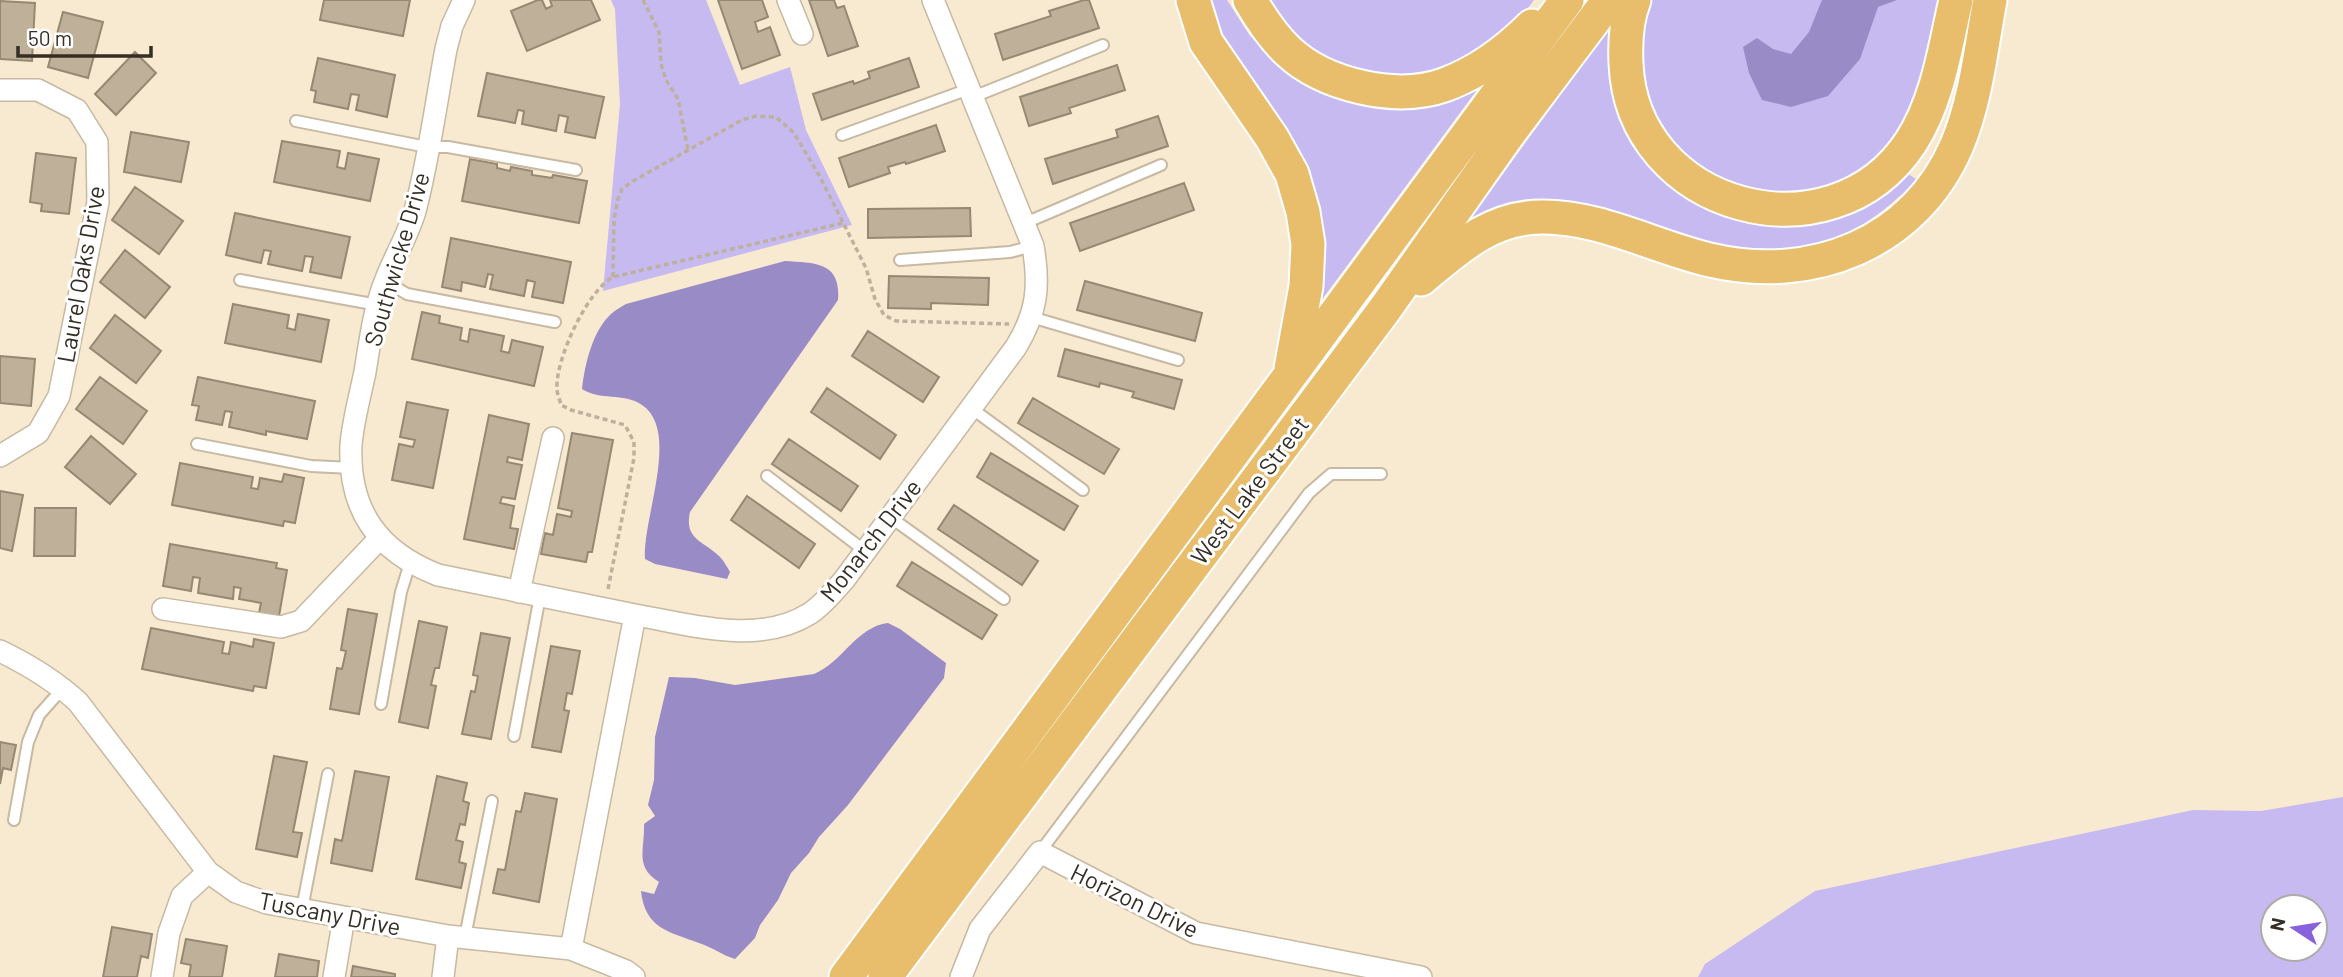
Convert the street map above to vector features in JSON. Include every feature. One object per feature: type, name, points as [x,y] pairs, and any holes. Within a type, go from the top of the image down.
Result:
[{"type":"highway","points":[[1193,0],[1206,42],[1272,138],[1292,174],[1303,212],[1308,244],[1306,286],[1290,376]]},
{"type":"highway","points":[[1250,0],[1265,27],[1290,53],[1324,75],[1371,90],[1391,91],[1441,86],[1471,74],[1514,43],[1559,0]]},
{"type":"highway","name":"West Lake Street","points":[[846,977],[1567,0]]},
{"type":"highway","name":"West Lake Street","points":[[885,977],[1385,309],[1509,133],[1609,0]]},
{"type":"highway","points":[[1634,0],[1629,12],[1626,47],[1627,82],[1637,115],[1648,136],[1677,170],[1700,187],[1729,201],[1764,209],[1793,210],[1824,205],[1846,197],[1874,182],[1896,162],[1912,141],[1928,108],[1956,0]]},
{"type":"highway","points":[[1385,309],[1469,239],[1492,228],[1539,216],[1583,220],[1657,245],[1736,266],[1802,266],[1833,259],[1857,248],[1886,232],[1916,207],[1940,179],[1958,144],[1971,99],[1990,0]]},
{"type":"street","name":"Southwicke Drive","points":[[464,0],[452,26],[446,49],[415,212],[385,281],[378,305],[351,442],[356,494],[364,514],[380,538],[410,563],[438,575],[635,615]]},
{"type":"street","points":[[788,0],[802,34]]},
{"type":"street","name":"Monarch Drive","points":[[635,615],[737,631],[771,629],[810,614],[829,597],[865,551],[971,408],[1029,322],[1037,284],[1033,246],[933,0]]},
{"type":"street","name":"Laurel Oaks Drive","points":[[0,90],[38,90],[77,110],[97,142],[98,202],[59,396],[38,433],[0,456]]},
{"type":"street","points":[[529,594],[553,438]]},
{"type":"street","points":[[163,609],[281,627],[301,621],[380,538]]},
{"type":"street","points":[[571,948],[635,615]]},
{"type":"street","name":"Tuscany Drive","points":[[0,651],[28,665],[63,688],[94,722],[208,872],[236,892],[267,903],[457,936],[571,948],[626,971],[634,977]]},
{"type":"street","points":[[961,977],[980,929],[1040,852]]},
{"type":"street","name":"Horizon Drive","points":[[1040,852],[1196,933],[1421,977]]},
{"type":"street","points":[[162,977],[169,933],[182,896],[208,872]]},
{"type":"street","points":[[334,977],[344,917]]},
{"type":"street","points":[[443,977],[457,936]]},
{"type":"lane","points":[[842,135],[971,93],[1103,45]]},
{"type":"lane","points":[[296,121],[576,170]]},
{"type":"lane","points":[[1025,223],[1161,165]]},
{"type":"lane","points":[[900,260],[1010,253],[1033,246]]},
{"type":"lane","points":[[240,281],[378,305]]},
{"type":"lane","points":[[385,281],[407,294],[555,322]]},
{"type":"lane","points":[[1029,322],[1178,360]]},
{"type":"lane","points":[[971,408],[1083,490]]},
{"type":"lane","points":[[197,443],[311,466],[352,468]]},
{"type":"lane","points":[[1040,852],[1309,493],[1331,474],[1381,474]]},
{"type":"lane","points":[[767,476],[865,551]]},
{"type":"lane","points":[[890,517],[1004,599]]},
{"type":"lane","points":[[381,704],[401,592],[410,563]]},
{"type":"lane","points":[[514,736],[529,594]]},
{"type":"lane","points":[[14,820],[28,742],[39,715],[63,688]]},
{"type":"lane","points":[[302,909],[328,774]]},
{"type":"lane","points":[[457,936],[492,801]]},
{"type":"path","points":[[643,0],[659,32],[661,64],[666,80],[678,99],[688,150]]},
{"type":"path","points":[[613,277],[614,220],[622,189],[741,120],[756,116],[776,117],[794,133],[866,268],[875,299],[884,315],[896,321],[1029,322]]},
{"type":"path","points":[[604,609],[634,458],[634,442],[625,425],[561,405],[557,388],[569,338],[603,282],[613,277],[843,223]]},
{"type":"shaded area","points":[[611,0],[706,0],[740,85],[790,67],[806,130],[852,225],[603,291],[620,104],[615,9]]},
{"type":"shaded area","points":[[1207,0],[1227,0],[1250,36],[1292,72],[1485,79],[1315,309],[1318,281]]},
{"type":"shaded area","points":[[1265,0],[1534,0],[1518,21],[1489,49],[1424,77],[1363,75],[1307,49]]},
{"type":"shaded area","points":[[1647,0],[1941,0],[1924,77],[1899,136],[1866,170],[1824,191],[1756,194],[1696,167],[1659,129],[1639,69]]},
{"type":"shaded area","points":[[1822,0],[1897,0],[1878,7],[1860,59],[1828,96],[1791,107],[1762,100],[1749,73],[1743,47],[1757,38],[1773,49],[1791,54],[1809,32]]},
{"type":"shaded area","points":[[1618,16],[1619,85],[1729,212],[1903,170],[1917,180],[1880,213],[1843,235],[1803,247],[1779,250],[1715,248],[1678,237],[1607,209],[1569,202],[1530,205],[1466,224]]},
{"type":"shaded area","points":[[785,261],[816,264],[831,271],[838,287],[838,300],[690,512],[692,534],[723,560],[730,572],[727,579],[655,564],[645,559],[657,477],[658,434],[653,417],[642,405],[627,399],[596,395],[582,389],[587,359],[594,339],[604,321],[626,304]]},
{"type":"shaded area","points":[[888,623],[946,663],[944,678],[848,805],[791,873],[755,938],[735,959],[669,932],[653,921],[643,904],[641,891],[654,894],[659,882],[646,870],[642,857],[644,824],[655,816],[648,805],[654,780],[655,737],[669,677],[695,678],[735,685],[814,674],[833,662],[867,631]]},
{"type":"shaded area","points":[[2343,797],[2343,977],[1698,977],[1705,964],[1815,891],[2193,810],[2261,811]]},
{"type":"building","points":[[324,0],[410,0],[403,36],[320,20]]},
{"type":"building","points":[[542,0],[546,9],[552,6],[550,0],[591,0],[600,20],[527,51],[511,11]]},
{"type":"building","points":[[718,0],[762,0],[768,17],[755,22],[758,32],[770,27],[780,55],[742,69]]},
{"type":"building","points":[[809,0],[834,0],[837,8],[844,6],[858,46],[828,56]]},
{"type":"building","points":[[1089,0],[1099,28],[1003,60],[995,34],[1051,16],[1049,11]]},
{"type":"building","points":[[0,1],[35,3],[32,61],[0,59]]},
{"type":"building","points":[[63,12],[103,22],[88,78],[48,67]]},
{"type":"building","points":[[135,52],[156,73],[116,115],[95,94]]},
{"type":"building","points":[[318,58],[395,75],[387,117],[356,110],[359,95],[351,94],[348,109],[314,102],[316,91],[311,90]]},
{"type":"building","points":[[909,58],[919,87],[822,120],[813,94],[870,78],[868,72]]},
{"type":"building","points":[[1117,65],[1125,90],[1069,108],[1071,113],[1029,126],[1020,97]]},
{"type":"building","points":[[487,73],[604,97],[595,138],[565,132],[568,117],[559,115],[556,131],[522,124],[524,111],[518,110],[515,123],[478,116]]},
{"type":"building","points":[[1158,116],[1168,146],[1053,184],[1045,159],[1118,137],[1116,130]]},
{"type":"building","points":[[936,125],[945,151],[888,167],[890,173],[849,187],[839,158]]},
{"type":"building","points":[[131,132],[189,142],[181,182],[124,172]]},
{"type":"building","points":[[282,141],[340,151],[337,167],[345,169],[348,153],[379,159],[370,201],[274,182]]},
{"type":"building","points":[[36,153],[76,158],[69,214],[41,211],[42,204],[30,202]]},
{"type":"building","points":[[470,159],[497,164],[497,168],[510,171],[511,167],[532,171],[532,175],[552,178],[553,175],[587,181],[579,223],[462,201]]},
{"type":"building","points":[[1184,183],[1194,210],[1080,251],[1070,223]]},
{"type":"building","points":[[135,187],[183,221],[159,254],[112,220]]},
{"type":"building","points":[[970,208],[971,236],[868,238],[868,209]]},
{"type":"building","points":[[235,213],[350,237],[341,278],[310,272],[313,257],[305,256],[302,271],[268,264],[271,251],[264,250],[261,263],[226,255]]},
{"type":"building","points":[[451,238],[571,262],[563,303],[532,297],[535,282],[527,280],[524,296],[490,289],[493,275],[488,274],[485,287],[462,282],[461,291],[442,287]]},
{"type":"building","points":[[125,250],[170,287],[145,318],[100,282]]},
{"type":"building","points":[[889,276],[989,278],[988,305],[931,303],[931,309],[888,308]]},
{"type":"building","points":[[1085,281],[1202,313],[1195,341],[1077,310]]},
{"type":"building","points":[[233,304],[289,315],[287,328],[295,330],[298,314],[329,320],[321,362],[225,343]]},
{"type":"building","points":[[422,312],[440,316],[439,323],[462,328],[460,340],[468,342],[470,329],[504,336],[501,351],[509,353],[512,340],[543,347],[534,386],[412,359]]},
{"type":"building","points":[[115,315],[161,351],[136,383],[90,348]]},
{"type":"building","points":[[868,331],[939,377],[923,402],[852,356]]},
{"type":"building","points":[[1065,349],[1182,380],[1174,409],[1132,397],[1134,392],[1100,383],[1099,387],[1058,376]]},
{"type":"building","points":[[0,356],[35,359],[31,406],[0,403]]},
{"type":"building","points":[[100,377],[147,411],[123,444],[76,409]]},
{"type":"building","points":[[198,377],[315,401],[307,439],[266,431],[266,435],[229,427],[232,412],[225,411],[222,425],[196,420],[199,406],[192,405]]},
{"type":"building","points":[[827,388],[896,435],[880,459],[811,412]]},
{"type":"building","points":[[1033,398],[1119,449],[1104,474],[1018,423]]},
{"type":"building","points":[[407,402],[448,410],[433,488],[392,480],[399,444],[413,447],[415,440],[400,437]]},
{"type":"building","points":[[489,415],[529,424],[522,460],[508,457],[507,462],[522,465],[515,499],[502,497],[500,503],[514,506],[510,528],[518,529],[514,549],[464,539]]},
{"type":"building","points":[[572,433],[613,440],[592,552],[588,552],[586,562],[541,554],[545,533],[553,535],[557,514],[571,517],[572,511],[558,508]]},
{"type":"building","points":[[91,436],[136,474],[110,504],[65,467]]},
{"type":"building","points":[[789,439],[858,486],[841,511],[772,464]]},
{"type":"building","points":[[991,453],[1078,506],[1064,530],[977,477]]},
{"type":"building","points":[[180,463],[253,477],[251,488],[258,489],[260,478],[282,482],[284,474],[304,478],[295,523],[284,521],[283,526],[172,505]]},
{"type":"building","points":[[0,491],[23,495],[12,551],[0,548]]},
{"type":"building","points":[[747,496],[815,544],[799,568],[731,520]]},
{"type":"building","points":[[954,505],[1038,561],[1022,585],[938,529]]},
{"type":"building","points":[[35,508],[76,508],[75,556],[34,556]]},
{"type":"building","points":[[170,544],[277,563],[276,568],[287,570],[279,616],[259,613],[261,603],[239,599],[241,588],[234,587],[233,599],[198,593],[200,578],[193,577],[191,591],[163,586]]},
{"type":"building","points":[[912,562],[997,615],[982,639],[897,586]]},
{"type":"building","points":[[348,609],[377,614],[359,714],[330,709],[337,668],[342,669],[346,651],[341,650]]},
{"type":"building","points":[[419,621],[447,627],[439,668],[435,668],[431,685],[436,686],[428,728],[399,722]]},
{"type":"building","points":[[151,628],[224,642],[222,653],[229,654],[231,642],[253,647],[254,639],[274,643],[266,688],[254,686],[253,691],[142,669]]},
{"type":"building","points":[[481,633],[510,638],[491,739],[462,734],[471,691],[475,692],[478,676],[473,675]]},
{"type":"building","points":[[551,646],[580,651],[572,694],[567,693],[564,710],[569,711],[561,752],[532,747]]},
{"type":"building","points":[[0,742],[16,745],[11,770],[3,768],[0,784]]},
{"type":"building","points":[[274,756],[307,762],[293,832],[302,833],[297,857],[256,849]]},
{"type":"building","points":[[355,771],[389,777],[372,871],[331,863],[335,839],[342,841]]},
{"type":"building","points":[[437,776],[467,783],[463,801],[469,803],[465,825],[460,824],[456,840],[463,842],[459,862],[466,864],[461,888],[416,879]]},
{"type":"building","points":[[525,793],[557,799],[539,902],[493,893],[498,869],[505,870],[516,811],[521,812]]},
{"type":"building","points":[[112,927],[152,934],[148,958],[141,956],[137,977],[103,977]]},
{"type":"building","points":[[186,939],[227,946],[222,977],[189,977],[191,965],[181,963]]},
{"type":"building","points":[[279,954],[319,961],[317,977],[275,977]]},
{"type":"building","points":[[353,966],[395,974],[395,977],[351,977]]}]
